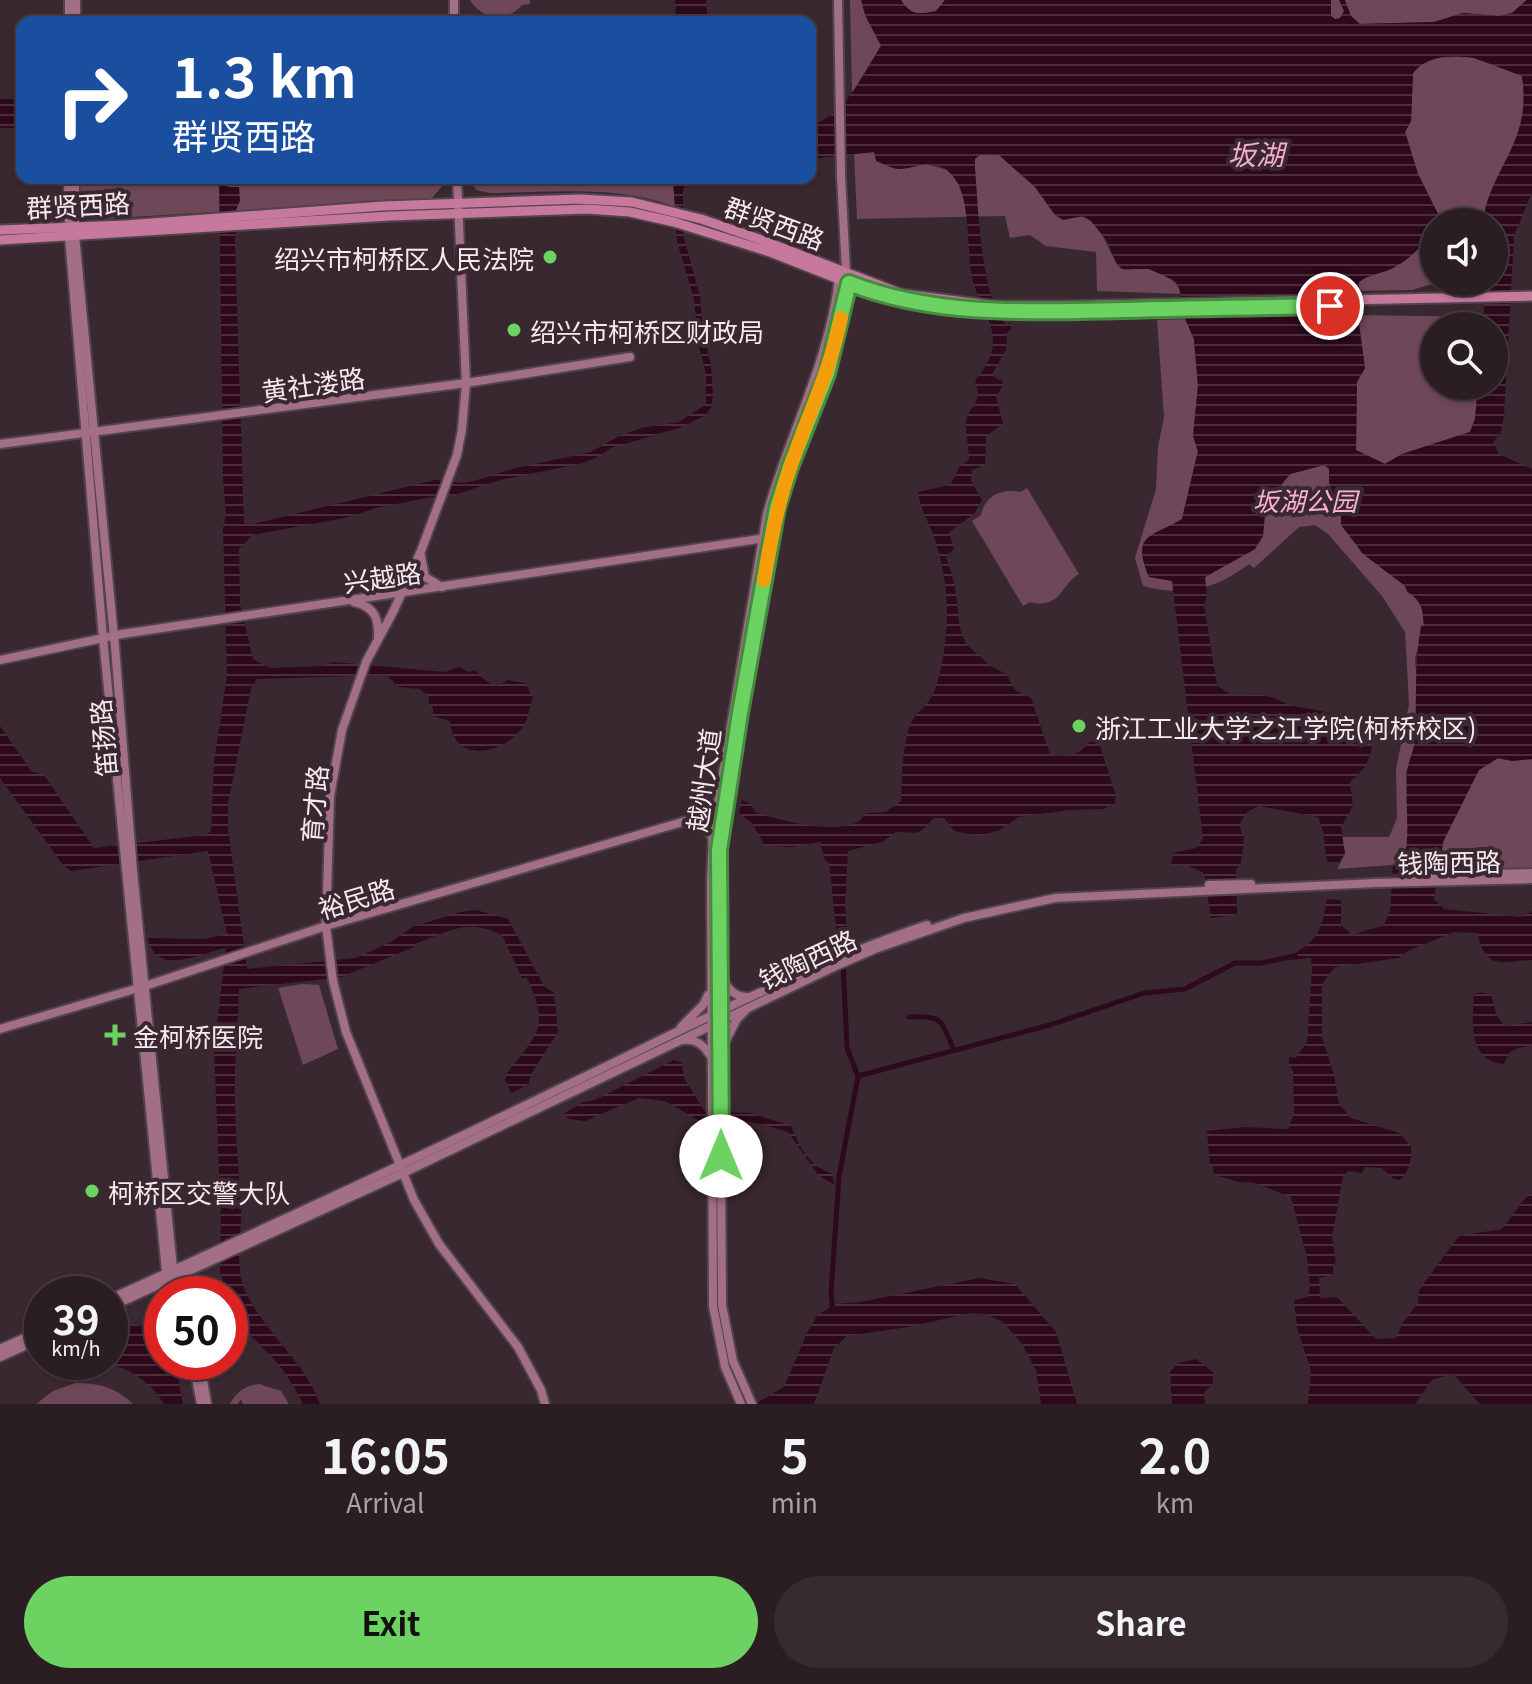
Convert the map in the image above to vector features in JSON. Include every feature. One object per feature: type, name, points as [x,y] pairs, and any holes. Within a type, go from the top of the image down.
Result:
[{"type":"main road","name":"群贤西路","points":[[0,240],[72,232],[580,199],[632,202],[770,252],[902,294],[982,307]]},
{"type":"main road","name":"群贤西路","points":[[0,230],[72,232]]},
{"type":"main road","name":"群贤西路","points":[[842,275],[849,283],[896,298],[997,308],[1532,299]]},
{"type":"street","name":"越州大道","points":[[716,1055],[710,1020],[713,839],[721,811],[778,475],[826,345],[842,275],[838,0]]},
{"type":"street","name":"笛扬路","points":[[68,184],[90,434],[103,638],[128,843]]},
{"type":"street","name":"笛扬路","points":[[72,232],[75,184]]},
{"type":"street","name":"育才路","points":[[457,184],[466,383],[460,440],[421,551],[366,662],[342,730],[330,796],[326,926],[333,981],[346,1032],[414,1200],[439,1244],[518,1347],[545,1404]]},
{"type":"street","name":"越州大道","points":[[767,538],[836,345],[849,283]]},
{"type":"street","name":"黄社溇路","points":[[0,444],[466,383],[630,357]]},
{"type":"street","name":"笛扬路","points":[[90,434],[114,636],[130,871],[170,1276]]},
{"type":"street","name":"兴越路","points":[[0,660],[114,636],[767,538]]},
{"type":"street","points":[[421,551],[425,577],[443,587]]},
{"type":"street","points":[[349,601],[364,605],[376,616],[379,623],[378,642]]},
{"type":"street","name":"越州大道","points":[[721,811],[721,1015],[716,1055],[713,1306],[741,1404]]},
{"type":"street","name":"裕民路","points":[[0,1029],[142,987],[326,926],[721,811]]},
{"type":"street","points":[[675,824],[695,822],[705,827],[713,839]]},
{"type":"street","name":"钱陶西路","points":[[721,1015],[750,1006],[848,957],[962,914],[1049,895],[1532,876]]},
{"type":"street","name":"钱陶西路","points":[[170,1276],[401,1170],[755,996],[838,962]]},
{"type":"street","points":[[720,976],[730,991],[742,997],[755,996]]},
{"type":"street","points":[[669,1040],[703,1005],[710,990]]},
{"type":"street","points":[[669,1040],[689,1039],[716,1055],[737,1019],[750,1006]]},
{"type":"street","points":[[0,1349],[24,1338]]},
{"type":"street","points":[[0,1357],[24,1346]]},
{"type":"street","name":"越州大道","points":[[729,1364],[752,1404]]},
{"type":"street","points":[[198,1380],[204,1404]]},
{"type":"street","points":[[202,1380],[204,1404]]},
{"type":"green space","points":[[470,0],[530,0],[530,4],[506,15],[494,16],[478,9]]},
{"type":"green space","points":[[850,0],[945,0],[937,11],[881,46],[852,93]]},
{"type":"green space","points":[[1329,0],[1527,0],[1512,13],[1499,16],[1463,13],[1434,22],[1360,24],[1334,19]]},
{"type":"green space","points":[[1438,57],[1474,57],[1522,76],[1522,125],[1486,208],[1435,208],[1418,174],[1405,132],[1411,121],[1413,73],[1420,65]]},
{"type":"green space","points":[[874,152],[898,169],[923,163],[944,169],[980,155],[999,155],[1035,187],[1055,215],[1079,216],[1093,222],[1118,266],[1128,270],[1158,272],[1169,277],[1181,294],[1097,291],[1096,252],[1046,246],[1030,235],[1010,238],[1005,216],[857,219],[854,154]]},
{"type":"green space","points":[[80,184],[444,184],[432,198],[100,219],[82,210]]},
{"type":"green space","points":[[473,184],[673,184],[675,207],[607,192],[489,193],[476,190]]},
{"type":"green space","points":[[1420,247],[1420,288],[1359,291],[1359,282],[1409,257]]},
{"type":"green space","name":"坂湖公园","points":[[1358,315],[1420,316],[1420,400],[1477,400],[1470,432],[1402,454],[1385,464],[1356,450],[1357,382],[1365,368]]},
{"type":"green space","name":"坂湖公园","points":[[1185,319],[1194,339],[1198,386],[1193,436],[1198,451],[1182,519],[1153,534],[1143,545],[1149,577],[1205,577],[1255,549],[1266,504],[1290,474],[1324,465],[1329,468],[1329,482],[1341,515],[1407,592],[1416,597],[1422,608],[1424,626],[1415,658],[1418,697],[1414,749],[1406,773],[1410,834],[1405,858],[1392,865],[1337,869],[1345,854],[1342,837],[1389,837],[1397,818],[1396,769],[1409,704],[1405,632],[1382,596],[1328,534],[1315,525],[1299,527],[1254,568],[1249,564],[1224,580],[1199,589],[1172,591],[1143,586],[1135,558],[1156,489],[1158,447],[1164,417],[1157,320]]},
{"type":"green space","points":[[1027,488],[1079,574],[1054,599],[1023,606],[972,521],[981,515],[986,502],[995,494],[1021,492]]},
{"type":"green space","points":[[1498,758],[1512,761],[1532,759],[1532,868],[1443,869],[1443,842],[1467,790],[1479,770]]},
{"type":"green space","points":[[319,985],[338,1049],[303,1065],[278,988]]},
{"type":"green space","points":[[75,1383],[106,1387],[133,1404],[36,1404],[53,1391]]},
{"type":"green space","points":[[259,1384],[281,1391],[289,1404],[243,1404],[241,1399],[238,1404],[230,1404],[242,1390]]},
{"type":"water","points":[[675,0],[706,0],[707,16],[676,16]]},
{"type":"water","name":"坂湖","points":[[861,0],[901,0],[908,9],[920,13],[936,11],[945,0],[1331,0],[1331,16],[1335,19],[1340,18],[1344,11],[1339,0],[1345,0],[1351,16],[1360,24],[1434,22],[1463,13],[1499,16],[1512,13],[1527,0],[1532,0],[1532,192],[1514,236],[1508,344],[1508,312],[1484,312],[1484,296],[1508,296],[1508,208],[1486,208],[1522,119],[1522,76],[1474,58],[1438,58],[1413,73],[1411,121],[1405,132],[1418,174],[1435,208],[1420,208],[1420,246],[1413,254],[1389,270],[1359,282],[1358,318],[1365,368],[1357,382],[1356,450],[1385,464],[1402,454],[1470,432],[1477,400],[1505,400],[1501,432],[1493,442],[1499,454],[1532,469],[1532,759],[1512,761],[1498,758],[1479,770],[1443,842],[1434,899],[1444,909],[1522,917],[1532,911],[1532,960],[1497,962],[1485,954],[1477,933],[1454,932],[1406,952],[1399,958],[1335,967],[1322,984],[1322,1037],[1339,1104],[1351,1118],[1399,1133],[1411,1146],[1411,1160],[1400,1180],[1394,1179],[1382,1168],[1365,1167],[1362,1173],[1348,1171],[1343,1176],[1332,1238],[1336,1263],[1333,1264],[1333,1275],[1319,1278],[1320,1298],[1337,1297],[1376,1339],[1396,1338],[1418,1303],[1419,1290],[1459,1236],[1502,1229],[1532,1193],[1532,1404],[1480,1404],[1453,1374],[1432,1380],[1415,1404],[1308,1404],[1311,1371],[1297,1328],[1294,1300],[1308,1297],[1310,1285],[1307,1258],[1291,1197],[1254,1183],[1214,1175],[1213,1165],[1210,1166],[1207,1131],[1245,1127],[1288,1129],[1294,1114],[1293,1071],[1289,1057],[1296,1058],[1307,1042],[1312,970],[1311,958],[1292,960],[1292,955],[1318,932],[1327,899],[1341,900],[1341,925],[1352,935],[1384,925],[1390,911],[1393,865],[1405,858],[1407,771],[1415,739],[1417,654],[1421,626],[1424,625],[1420,606],[1405,586],[1363,554],[1341,525],[1341,515],[1329,482],[1329,469],[1324,465],[1290,474],[1266,504],[1263,536],[1255,549],[1205,577],[1207,595],[1204,605],[1217,685],[1231,693],[1266,696],[1344,717],[1366,730],[1371,740],[1368,761],[1350,782],[1353,806],[1341,827],[1345,854],[1339,862],[1327,862],[1318,817],[1259,806],[1247,812],[1239,825],[1244,838],[1241,863],[1236,870],[1237,915],[1211,918],[1204,873],[1188,866],[1171,865],[1173,853],[1196,848],[1203,839],[1172,581],[1149,577],[1142,552],[1143,544],[1153,534],[1182,519],[1198,451],[1193,436],[1198,386],[1194,339],[1175,281],[1149,269],[1123,269],[1091,221],[1083,216],[1063,220],[1055,215],[1035,187],[999,155],[980,155],[975,159],[975,168],[991,296],[1006,324],[1011,323],[1006,350],[992,374],[1002,380],[1003,385],[996,397],[1003,424],[986,436],[985,465],[972,470],[971,481],[982,500],[974,514],[949,532],[954,549],[946,556],[955,586],[960,629],[966,644],[991,666],[1006,674],[1015,690],[1031,698],[1050,754],[1073,755],[1090,741],[1099,743],[1116,796],[1115,803],[1103,809],[1019,817],[1000,830],[979,836],[954,831],[944,818],[934,818],[918,832],[896,832],[882,842],[848,851],[845,906],[848,946],[838,946],[829,863],[825,860],[820,842],[793,847],[765,846],[752,823],[739,813],[742,800],[751,804],[755,812],[765,815],[806,825],[835,827],[857,822],[866,813],[886,812],[901,801],[903,764],[911,722],[931,699],[943,657],[947,600],[942,565],[918,492],[950,485],[960,466],[969,460],[967,418],[977,401],[975,381],[991,354],[993,335],[974,286],[966,210],[963,196],[952,175],[932,164],[893,168],[876,161],[874,152],[816,158],[816,123],[833,114],[860,81],[881,46]]},
{"type":"water","points":[[0,99],[16,99],[16,128],[0,128]]},
{"type":"water","points":[[219,184],[239,187],[235,243],[244,523],[249,525],[435,480],[463,483],[591,452],[641,428],[679,422],[706,404],[706,374],[698,342],[694,299],[677,241],[673,184],[687,184],[683,189],[683,234],[700,297],[703,332],[711,365],[713,396],[706,415],[679,428],[611,448],[579,464],[500,480],[454,495],[426,498],[349,517],[252,535],[239,549],[240,604],[253,659],[270,668],[323,666],[334,662],[445,672],[459,667],[469,672],[475,670],[494,685],[507,680],[525,683],[533,698],[524,725],[514,737],[492,749],[480,751],[460,744],[453,735],[450,721],[433,716],[429,697],[420,689],[398,687],[387,675],[257,679],[251,688],[228,803],[228,829],[247,969],[356,958],[391,942],[412,927],[476,910],[508,919],[544,986],[554,993],[558,1032],[531,1074],[529,1084],[511,1093],[505,1080],[507,1073],[533,1039],[539,1019],[538,1008],[527,978],[522,978],[502,935],[478,927],[459,928],[417,943],[414,947],[341,977],[239,989],[235,1084],[241,1276],[222,1276],[220,1271],[214,1048],[226,948],[192,958],[169,960],[153,950],[148,938],[205,939],[227,934],[208,851],[71,871],[63,865],[0,778],[0,726],[31,771],[44,775],[94,848],[206,835],[211,831],[214,762],[227,676],[223,529],[226,514]]},
{"type":"water","points":[[1482,992],[1491,995],[1497,1016],[1504,1026],[1532,1022],[1532,1046],[1514,1050],[1504,1064],[1492,1061],[1478,1048],[1473,1027],[1474,994]]},
{"type":"water","points":[[674,1060],[682,1063],[684,1078],[705,1112],[751,1113],[791,1126],[806,1155],[817,1166],[832,1173],[835,1185],[818,1175],[788,1132],[762,1124],[743,1121],[705,1124],[665,1101],[639,1098],[585,1121],[568,1119],[565,1113],[583,1102],[595,1100]]},
{"type":"water","points":[[980,1278],[1015,1284],[1056,1332],[1077,1404],[1041,1404],[1036,1370],[1022,1344],[1003,1322],[986,1314],[971,1313],[847,1336],[834,1348],[814,1404],[755,1404],[784,1387],[817,1316],[835,1304],[860,1302]]},
{"type":"water","points":[[248,1297],[304,1374],[320,1404],[303,1404],[280,1367],[248,1332]]},
{"type":"water","points":[[128,1325],[144,1327],[144,1380],[178,1380],[183,1404],[164,1404],[150,1387],[128,1371]]},
{"type":"water","points":[[1196,1359],[1213,1372],[1213,1383],[1204,1393],[1205,1404],[1172,1404],[1170,1372],[1178,1363]]},
{"type":"waterway","points":[[833,1311],[831,1293],[839,1176],[858,1076],[847,1048],[842,941]]},
{"type":"waterway","points":[[858,1076],[1050,1025],[1144,993],[1185,989],[1235,963],[1261,963],[1295,956]]},
{"type":"waterway","points":[[909,1017],[935,1019],[946,1032],[954,1050]]},
{"type":"slow traffic","points":[[764,580],[777,508],[827,374],[841,318]]},
{"type":"place","name":"绍兴市柯桥区人民法院","points":[[550,257]]},
{"type":"place","name":"绍兴市柯桥区财政局","points":[[514,330]]},
{"type":"place","name":"浙江工业大学之江学院(柯桥校区)","points":[[1079,726]]},
{"type":"place","name":"金柯桥医院","points":[[115,1035]]},
{"type":"place","name":"柯桥区交警大队","points":[[92,1191]]},
{"type":"route","points":[[721,1156],[719,850],[777,508],[827,374],[849,283],[896,298],[951,307],[1019,312],[1330,306]]}]
